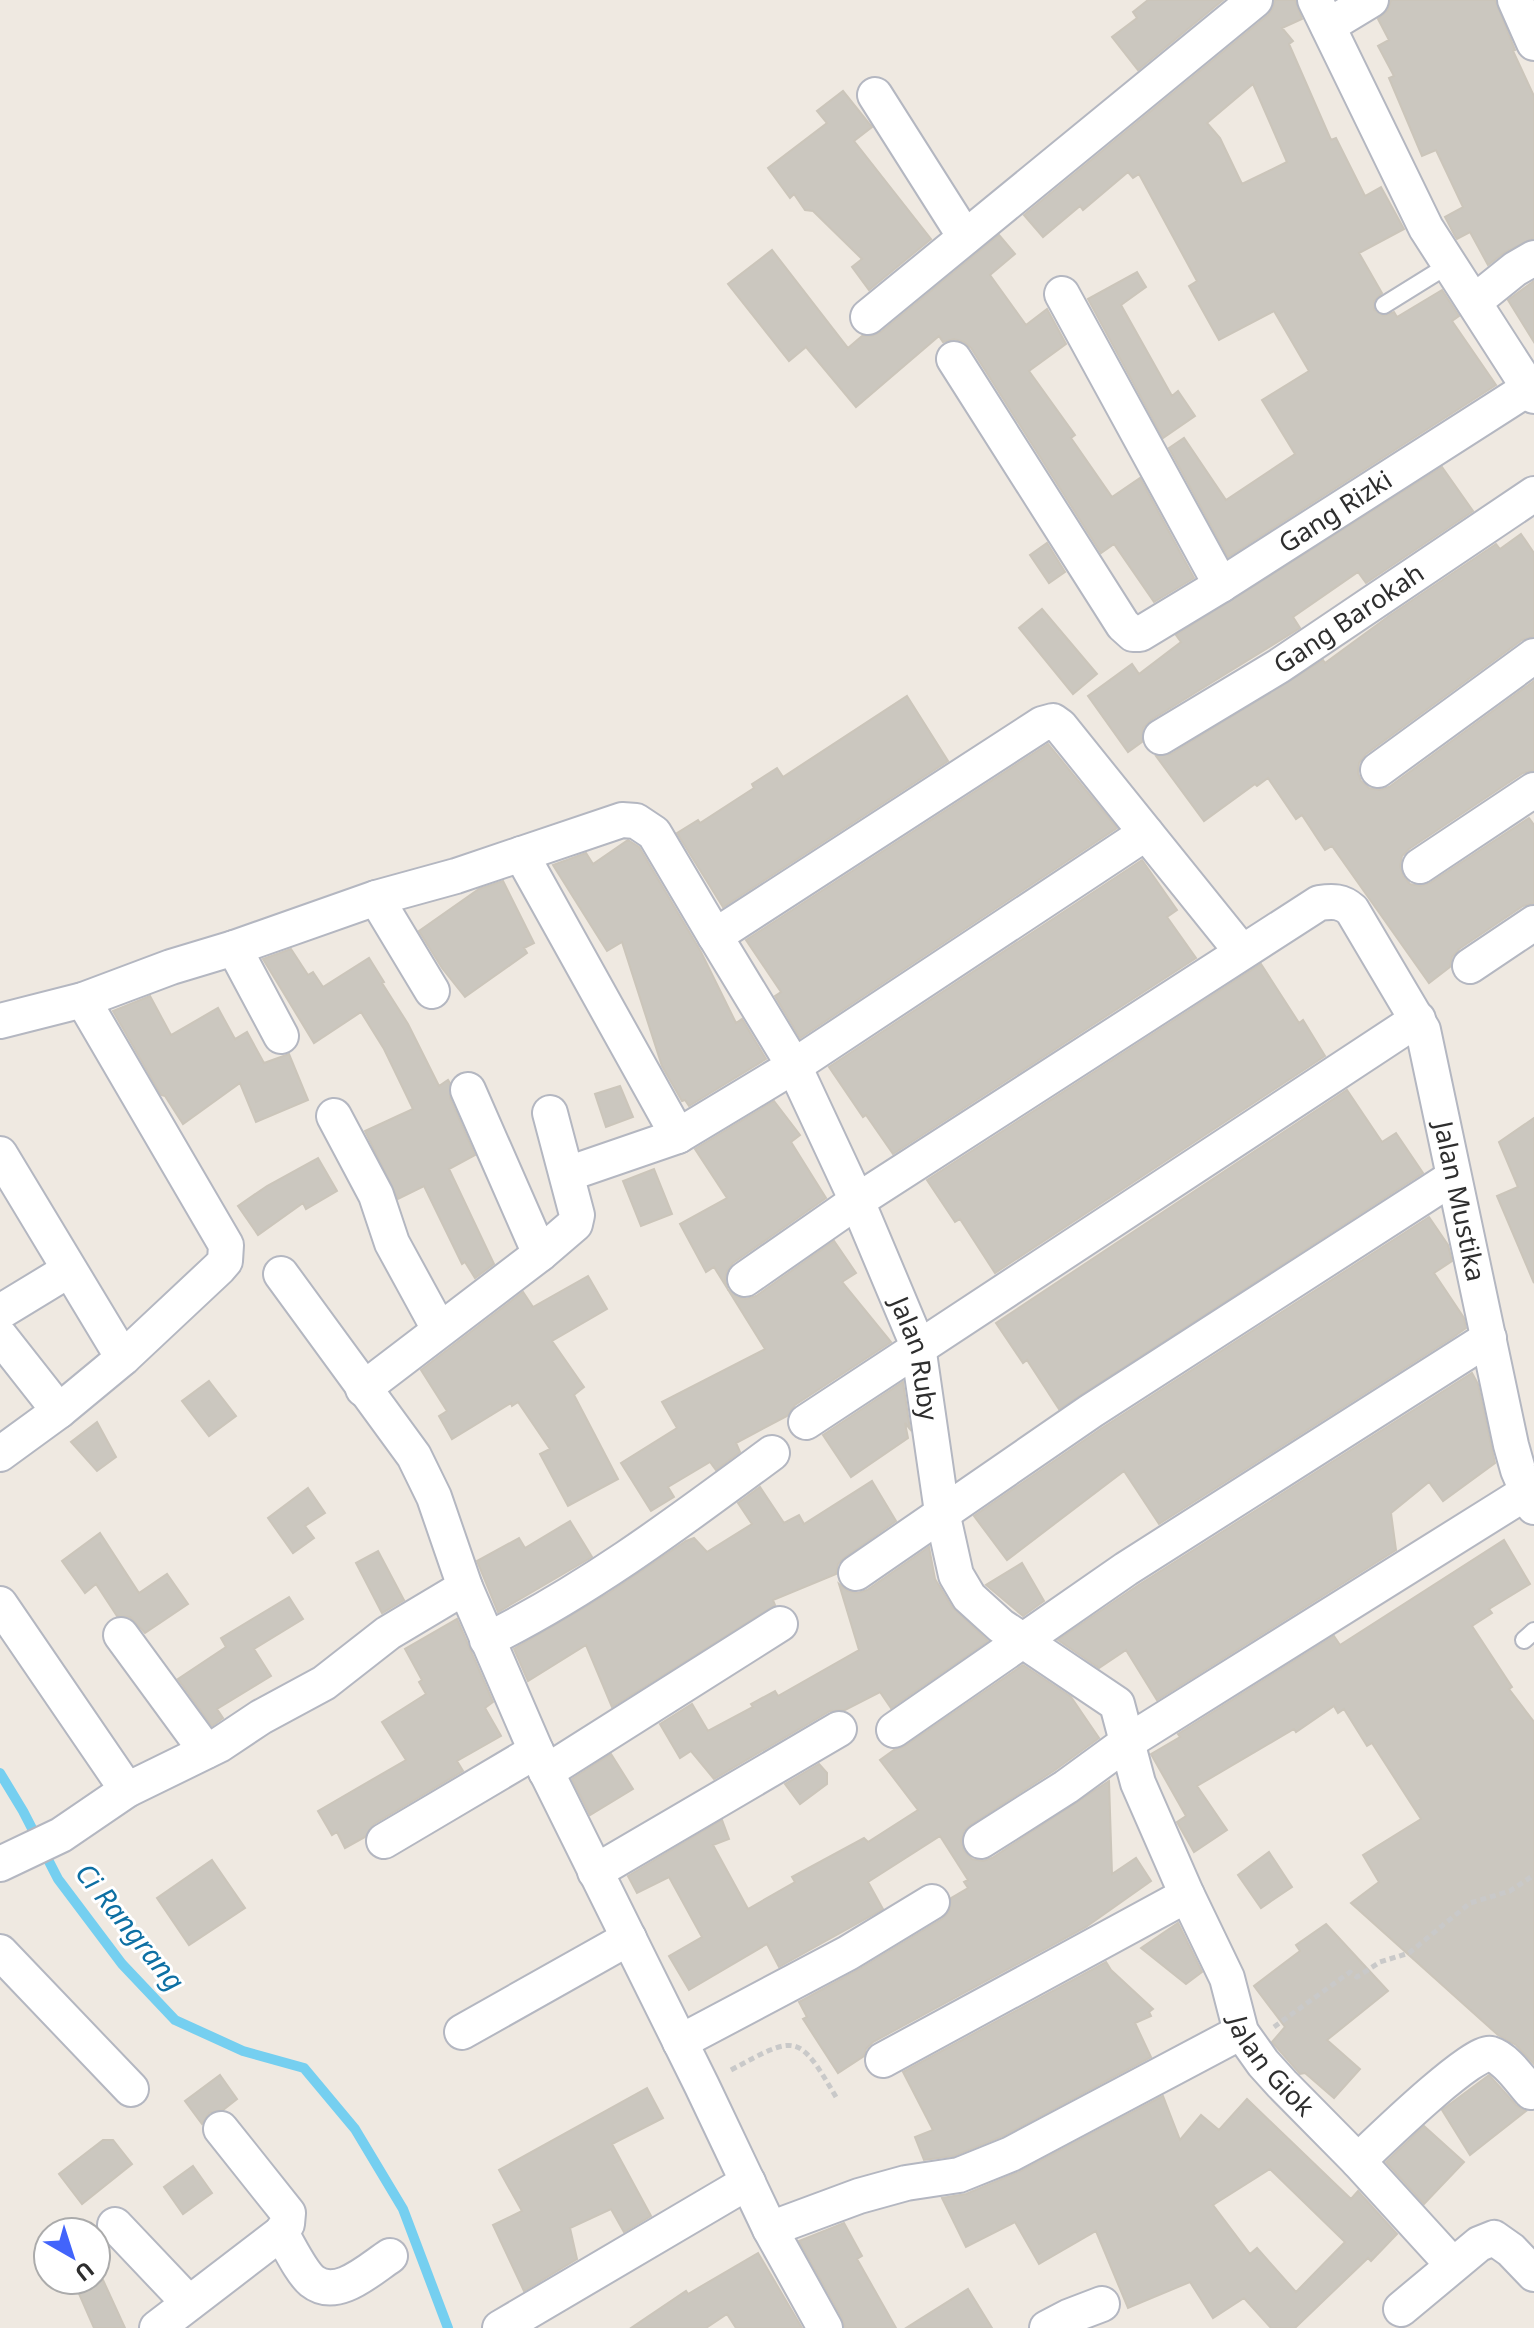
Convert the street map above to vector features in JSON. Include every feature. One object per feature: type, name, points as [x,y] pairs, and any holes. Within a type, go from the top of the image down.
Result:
[{"type":"street","points":[[868,317],[1255,0]]},
{"type":"street","points":[[1371,0],[1321,13],[1413,204],[1531,392]]},
{"type":"street","points":[[1515,0],[1534,43]]},
{"type":"street","points":[[875,95],[965,237]]},
{"type":"street","points":[[1474,302],[1534,258]]},
{"type":"street","points":[[1062,294],[1221,585]]},
{"type":"street","name":"Gang Rizki","points":[[954,359],[1123,625],[1133,634],[1140,634],[1221,585],[1531,392]]},
{"type":"street","name":"Gang Barokah","points":[[1161,737],[1279,666],[1534,494]]},
{"type":"street","points":[[1378,770],[1534,656]]},
{"type":"street","points":[[715,936],[1046,722],[1053,721],[1242,952],[857,1201],[745,1279]]},
{"type":"street","points":[[1420,866],[1534,790]]},
{"type":"street","name":"Jalan Ruby","points":[[0,1021],[83,1000],[376,898],[622,820],[636,821],[654,833],[794,1066],[857,1201],[918,1346],[942,1512],[952,1560],[963,1587],[978,1606],[1021,1640],[1117,1704],[1129,1741]]},
{"type":"street","points":[[582,1169],[678,1136],[794,1066],[1146,833]]},
{"type":"street","points":[[521,854],[678,1136]]},
{"type":"street","points":[[376,898],[432,991]]},
{"type":"street","name":"Jalan Mustika","points":[[1242,952],[1319,903],[1333,901],[1345,904],[1352,910],[1418,1019],[1426,1043],[1452,1178],[1511,1445],[1530,1500]]},
{"type":"street","points":[[1470,966],[1534,923]]},
{"type":"street","points":[[234,948],[281,1036]]},
{"type":"street","points":[[0,1454],[59,1411],[123,1358],[225,1261],[226,1245],[83,1000]]},
{"type":"street","points":[[806,1422],[1418,1019]]},
{"type":"street","points":[[468,1090],[540,1254]]},
{"type":"street","points":[[363,1389],[569,1231],[577,1218],[550,1113]]},
{"type":"street","points":[[334,1116],[376,1195],[392,1243],[439,1329]]},
{"type":"street","points":[[0,1154],[123,1358]]},
{"type":"street","points":[[856,1573],[1091,1411],[1452,1178]]},
{"type":"street","points":[[0,1312],[69,1270]]},
{"type":"street","points":[[281,1274],[414,1456],[425,1476],[465,1587],[541,1762],[770,2229],[825,2328]]},
{"type":"street","points":[[0,1336],[59,1411]]},
{"type":"street","points":[[894,1730],[1126,1569],[1489,1338]]},
{"type":"street","points":[[487,1640],[579,1591],[772,1453]]},
{"type":"street","points":[[981,1841],[1066,1787],[1129,1741],[1530,1500]]},
{"type":"street","points":[[12,1858],[61,1835],[127,1790],[206,1751],[324,1683],[388,1633],[465,1587]]},
{"type":"street","points":[[0,1604],[127,1790]]},
{"type":"street","points":[[384,1841],[541,1762],[780,1624]]},
{"type":"street","points":[[121,1635],[206,1751]]},
{"type":"street","points":[[595,1872],[839,1729]]},
{"type":"street","name":"Jalan Giok","points":[[1129,1741],[1138,1783],[1227,1978],[1245,2038],[1282,2084],[1452,2264]]},
{"type":"street","points":[[883,2060],[1187,1895]]},
{"type":"street","points":[[680,2042],[848,1953],[932,1902]]},
{"type":"street","points":[[462,2032],[629,1938]]},
{"type":"street","points":[[0,1952],[131,2089]]},
{"type":"street","points":[[770,2229],[859,2196],[906,2183],[959,2175],[1011,2154],[1245,2038]]},
{"type":"street","points":[[1358,2161],[1438,2087],[1482,2054],[1491,2054],[1506,2064],[1531,2092]]},
{"type":"street","points":[[157,2328],[281,2233],[287,2224],[288,2213],[221,2129]]},
{"type":"street","points":[[500,2328],[748,2182]]},
{"type":"street","points":[[115,2225],[189,2303]]},
{"type":"street","points":[[281,2233],[311,2280],[323,2286],[342,2287],[390,2256]]},
{"type":"street","points":[[1401,2309],[1452,2264],[1479,2244],[1494,2238],[1511,2250],[1534,2274]]},
{"type":"street","points":[[1047,2328],[1102,2304]]},
{"type":"lane","points":[[1384,305],[1450,264]]},
{"type":"path","points":[[1245,2038],[1350,1972],[1357,1977],[1380,1962],[1409,1953],[1470,1903],[1510,1891],[1534,1875]]},
{"type":"path","points":[[702,2086],[785,2044],[796,2044],[808,2053],[836,2097]]},
{"type":"building","points":[[1148,0],[1223,0],[1138,70],[1112,37],[1137,18],[1133,12]]},
{"type":"building","points":[[1275,0],[1295,0],[1302,19],[1282,28],[1293,41],[1289,44],[1331,140],[1336,138],[1365,196],[1381,187],[1404,229],[1359,253],[1382,293],[1374,301],[1374,310],[1384,316],[1394,312],[1397,317],[1442,290],[1459,316],[1452,321],[1496,385],[1228,557],[1169,448],[1184,438],[1226,500],[1295,454],[1262,400],[1309,371],[1274,311],[1219,340],[1189,286],[1197,281],[1139,174],[1133,178],[1128,172],[1083,210],[1080,206],[1043,237],[1024,215],[1273,8]],"holes":[[[1253,84],[1287,162],[1242,184],[1220,138],[1207,123]]]},
{"type":"building","points":[[1391,0],[1495,0],[1513,51],[1534,96],[1534,238],[1505,252],[1488,265],[1470,232],[1457,239],[1455,236],[1445,217],[1463,207],[1436,150],[1422,156],[1389,78],[1394,76],[1378,46],[1389,40],[1378,19],[1388,10]]},
{"type":"building","points":[[843,91],[872,127],[854,141],[931,239],[869,290],[852,267],[862,259],[813,211],[805,210],[794,194],[790,198],[768,168],[827,123],[817,111]]},
{"type":"building","points":[[999,235],[1015,254],[990,275],[1026,325],[1047,309],[1066,344],[1029,371],[1075,435],[1071,438],[1112,497],[1140,478],[1194,578],[1154,602],[1114,544],[1101,553],[971,348],[964,342],[954,339],[943,342],[939,336],[856,407],[806,347],[789,361],[728,284],[772,250],[848,348],[862,336],[881,332]]},
{"type":"building","points":[[1137,272],[1146,287],[1121,305],[1172,396],[1178,391],[1195,416],[1163,438],[1088,299]]},
{"type":"building","points":[[1534,281],[1534,342],[1508,300]]},
{"type":"building","points":[[1442,467],[1473,511],[1366,583],[1358,572],[1293,617],[1300,628],[1151,720],[1143,728],[1142,742],[1128,752],[1088,696],[1132,664],[1139,674],[1181,642],[1176,635]]},
{"type":"building","points":[[1521,534],[1534,553],[1534,636],[1522,640],[1366,754],[1359,763],[1361,781],[1369,788],[1379,790],[1389,787],[1534,681],[1534,770],[1523,773],[1409,849],[1402,856],[1400,866],[1410,884],[1420,886],[1430,883],[1529,818],[1534,825],[1534,903],[1523,906],[1459,949],[1452,957],[1450,967],[1429,983],[1332,846],[1325,850],[1302,815],[1296,819],[1268,778],[1204,821],[1156,756],[1171,754],[1323,660],[1325,663],[1496,544],[1500,549]]},
{"type":"building","points":[[1047,543],[1065,572],[1049,583],[1030,555]]},
{"type":"building","points":[[1042,609],[1097,674],[1073,694],[1019,628]]},
{"type":"building","points":[[907,696],[948,761],[723,907],[677,833],[698,820],[700,823],[754,788],[752,784],[777,768],[783,777]]},
{"type":"building","points":[[1048,744],[1117,828],[800,1038],[775,996],[781,992],[746,940]]},
{"type":"building","points":[[628,840],[639,847],[701,952],[736,1023],[742,1019],[766,1059],[689,1106],[685,1100],[682,1101],[662,1066],[622,942],[607,951],[553,865],[586,853],[593,864]]},
{"type":"building","points":[[1142,860],[1177,910],[1167,917],[1196,958],[893,1154],[829,1067]]},
{"type":"building","points":[[503,881],[534,943],[524,948],[527,953],[465,997],[419,931],[479,889]]},
{"type":"building","points":[[291,949],[308,975],[313,972],[323,987],[369,958],[408,1024],[439,1086],[448,1080],[450,1083],[450,1098],[475,1155],[449,1169],[494,1264],[475,1278],[465,1262],[462,1264],[424,1186],[398,1199],[365,1131],[413,1109],[384,1049],[361,1012],[314,1043],[263,959]]},
{"type":"building","points":[[1261,964],[1299,1023],[1303,1020],[1325,1056],[995,1273],[960,1219],[955,1222],[927,1180]]},
{"type":"building","points":[[150,996],[171,1035],[218,1008],[235,1039],[247,1032],[264,1063],[289,1054],[308,1100],[256,1122],[240,1083],[183,1124],[165,1096],[161,1095],[113,1011]]},
{"type":"building","points":[[620,1086],[633,1117],[606,1127],[595,1094]]},
{"type":"building","points":[[1347,1090],[1382,1142],[1396,1133],[1423,1173],[1059,1409],[1027,1360],[1023,1363],[996,1323]]},
{"type":"building","points":[[774,1101],[800,1135],[791,1142],[826,1198],[733,1263],[725,1280],[728,1289],[714,1267],[706,1272],[680,1224],[727,1198],[695,1149]]},
{"type":"building","points":[[1534,1118],[1534,1283],[1497,1196],[1518,1187],[1499,1142]]},
{"type":"building","points":[[318,1158],[337,1191],[306,1209],[303,1203],[258,1235],[238,1206]]},
{"type":"building","points":[[654,1169],[672,1214],[641,1226],[623,1181]]},
{"type":"building","points":[[1429,1217],[1448,1245],[1452,1261],[1434,1273],[1464,1318],[1466,1328],[1452,1338],[1159,1524],[1124,1471],[1007,1560],[974,1516],[1102,1428]]},
{"type":"building","points":[[834,1241],[856,1273],[842,1282],[891,1342],[795,1405],[787,1416],[736,1443],[740,1452],[716,1470],[710,1462],[668,1487],[674,1497],[651,1511],[621,1463],[677,1428],[662,1402],[765,1349],[729,1290],[737,1297],[746,1299],[756,1296]]},
{"type":"building","points":[[588,1276],[607,1309],[552,1341],[584,1387],[574,1395],[618,1479],[568,1506],[540,1454],[550,1449],[518,1402],[512,1406],[511,1403],[452,1439],[439,1416],[447,1411],[421,1370],[523,1292],[533,1307]]},
{"type":"building","points":[[1472,1373],[1478,1384],[1495,1463],[1443,1501],[1429,1482],[1391,1513],[1396,1550],[1157,1700],[1126,1650],[1099,1668],[1058,1640],[1137,1586]]},
{"type":"building","points":[[209,1381],[236,1416],[209,1436],[182,1401]]},
{"type":"building","points":[[903,1382],[910,1429],[905,1423],[908,1438],[851,1477],[823,1435]]},
{"type":"building","points":[[97,1422],[116,1457],[97,1471],[71,1442]]},
{"type":"building","points":[[872,1481],[896,1521],[845,1557],[838,1564],[836,1574],[773,1600],[775,1605],[612,1707],[586,1645],[528,1681],[514,1649],[609,1593],[686,1541],[694,1538],[707,1552],[752,1524],[738,1503],[760,1487],[784,1523],[799,1515],[804,1524]]},
{"type":"building","points":[[308,1488],[325,1513],[305,1526],[314,1538],[293,1553],[268,1518]]},
{"type":"building","points":[[570,1521],[592,1557],[498,1612],[477,1561],[519,1538],[525,1548]]},
{"type":"building","points":[[100,1533],[139,1593],[167,1574],[188,1604],[145,1633],[130,1617],[117,1616],[96,1584],[85,1593],[62,1561]]},
{"type":"building","points":[[1504,1540],[1530,1584],[1489,1609],[1492,1613],[1472,1626],[1512,1687],[1509,1689],[1534,1722],[1534,2064],[1351,1903],[1379,1882],[1363,1855],[1421,1819],[1372,1743],[1367,1746],[1344,1709],[1338,1713],[1334,1706],[1296,1732],[1294,1729],[1197,1786],[1227,1830],[1194,1852],[1177,1822],[1186,1816],[1151,1754],[1334,1636],[1340,1645]]},
{"type":"building","points":[[929,1547],[935,1579],[952,1607],[988,1641],[891,1708],[880,1692],[845,1710],[830,1711],[714,1779],[691,1751],[680,1758],[660,1724],[692,1704],[708,1731],[753,1707],[751,1704],[775,1691],[778,1696],[859,1650],[839,1584],[848,1591],[858,1593],[867,1590]]},
{"type":"building","points":[[378,1551],[404,1600],[382,1613],[356,1563]]},
{"type":"building","points":[[1022,1563],[1044,1601],[1023,1616],[986,1585]]},
{"type":"building","points":[[289,1597],[303,1619],[254,1649],[271,1676],[217,1709],[223,1718],[212,1726],[178,1679],[226,1647],[221,1638]]},
{"type":"building","points":[[457,1619],[493,1702],[485,1708],[501,1736],[457,1761],[463,1771],[374,1824],[365,1837],[345,1848],[337,1832],[332,1835],[318,1811],[406,1760],[382,1722],[426,1694],[405,1649]]},
{"type":"building","points":[[1023,1665],[1071,1697],[1099,1738],[970,1825],[961,1841],[964,1851],[972,1859],[983,1861],[992,1858],[1109,1781],[1112,1874],[1136,1858],[1151,1881],[1086,1927],[873,2042],[864,2056],[838,2073],[803,2019],[807,2017],[799,2002],[858,1970],[949,1912],[951,1898],[968,1888],[964,1882],[968,1880],[940,1836],[868,1882],[883,1909],[779,1967],[767,1944],[689,1990],[669,1956],[702,1937],[669,1877],[637,1893],[628,1876],[722,1820],[729,1839],[713,1845],[748,1909],[795,1882],[792,1877],[864,1838],[868,1842],[918,1810],[880,1760]]},
{"type":"building","points":[[611,1754],[633,1789],[590,1815],[572,1779]]},
{"type":"building","points":[[819,1764],[827,1773],[827,1784],[800,1804],[785,1784]]},
{"type":"building","points":[[1269,1852],[1292,1887],[1261,1908],[1238,1875]]},
{"type":"building","points":[[212,1860],[245,1908],[189,1945],[157,1898]]},
{"type":"building","points":[[1178,1923],[1202,1972],[1186,1984],[1141,1948]]},
{"type":"building","points":[[1326,1924],[1388,1991],[1327,2040],[1360,2069],[1334,2098],[1305,2073],[1300,2074],[1272,2042],[1285,2027],[1254,1986],[1300,1951],[1296,1945]]},
{"type":"building","points":[[1106,1962],[1153,2009],[1149,2012],[1151,2016],[1135,2023],[1151,2057],[1003,2136],[954,2156],[924,2160],[915,2137],[933,2130],[903,2072]]},
{"type":"building","points":[[220,2075],[237,2099],[223,2110],[209,2113],[202,2124],[185,2101]]},
{"type":"building","points":[[1489,2075],[1516,2105],[1526,2111],[1470,2155],[1442,2110]]},
{"type":"building","points":[[647,2088],[663,2118],[612,2144],[651,2216],[624,2232],[611,2209],[570,2228],[577,2259],[524,2291],[493,2225],[522,2211],[499,2170]]},
{"type":"building","points":[[1163,2096],[1180,2140],[1201,2115],[1219,2130],[1247,2099],[1351,2199],[1358,2191],[1397,2234],[1295,2328],[1271,2328],[1244,2298],[1213,2318],[1190,2282],[1128,2308],[1096,2231],[1039,2264],[1015,2222],[966,2247],[942,2198],[966,2194],[1019,2172]],"holes":[[[1270,2169],[1345,2242],[1296,2292],[1257,2248],[1250,2254],[1213,2205]]]},
{"type":"building","points":[[1424,2126],[1464,2162],[1424,2204],[1386,2162]]},
{"type":"building","points":[[103,2140],[113,2140],[132,2164],[82,2204],[59,2174]]},
{"type":"building","points":[[193,2166],[212,2193],[183,2214],[164,2187]]},
{"type":"building","points":[[844,2223],[862,2256],[857,2259],[896,2328],[845,2328],[799,2241]]},
{"type":"building","points":[[758,2253],[802,2328],[736,2328],[727,2314],[706,2328],[631,2328],[686,2291],[688,2294]]},
{"type":"building","points":[[968,2289],[992,2328],[906,2328]]},
{"type":"building","points":[[80,2296],[110,2296],[125,2328],[94,2328]]},
{"type":"waterway","name":"Ci Rangrang","points":[[0,1773],[58,1879],[122,1964],[175,2020],[243,2051],[304,2068],[355,2129],[403,2209],[448,2328]]}]
